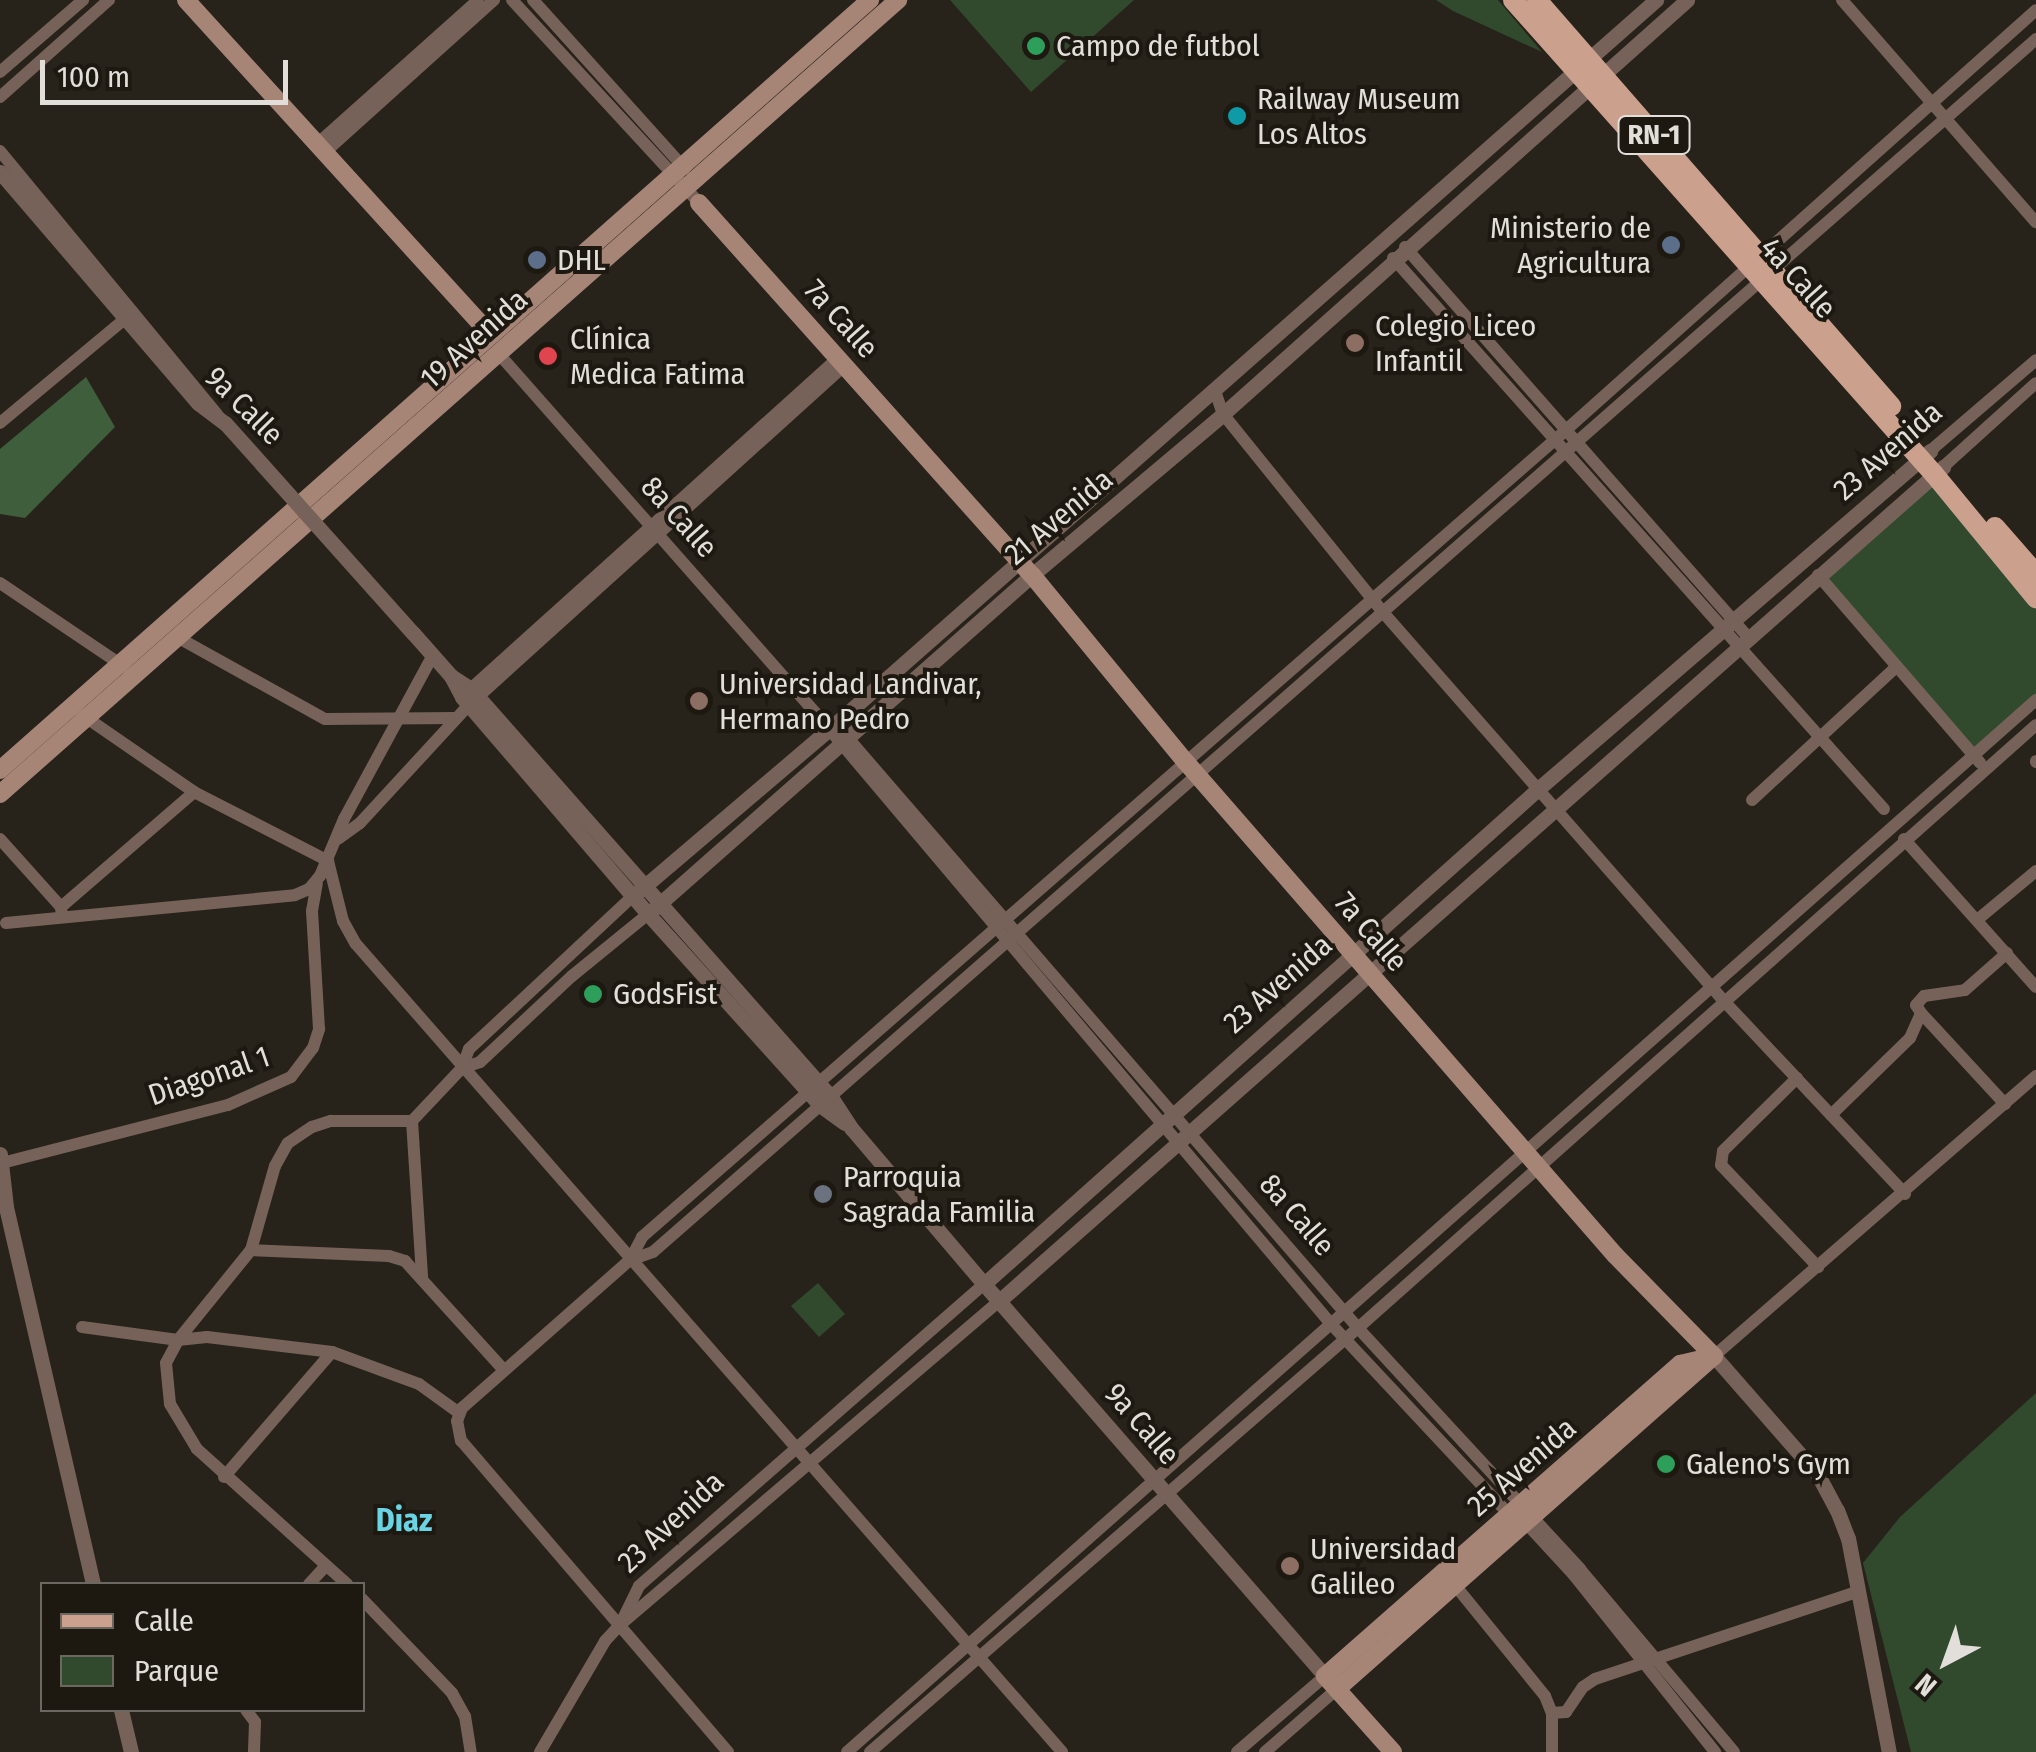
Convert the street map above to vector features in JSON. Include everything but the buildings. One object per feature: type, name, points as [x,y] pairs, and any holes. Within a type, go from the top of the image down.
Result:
[{"type":"main road","points":[[186,0],[491,334]]},
{"type":"main road","name":"19 Avenida","points":[[127,669],[177,636],[499,354],[863,9],[898,0]]},
{"type":"main road","name":"4a Calle","points":[[1513,0],[1589,73],[1932,463],[2036,574]]},
{"type":"main road","name":"4a Calle","points":[[1537,0],[1589,73]]},
{"type":"main road","name":"19 Avenida","points":[[0,794],[80,712],[491,334],[682,177]]},
{"type":"main road","name":"7a Calle","points":[[699,203],[1032,575],[1191,767],[1524,1152],[1615,1255],[1714,1356]]},
{"type":"main road","name":"4a Calle","points":[[1932,463],[2036,598]]},
{"type":"main road","name":"19 Avenida","points":[[0,770],[80,712]]},
{"type":"main road","name":"25 Avenida","points":[[1331,1682],[1522,1514],[1680,1364],[1714,1356]]},
{"type":"main road","name":"25 Avenida","points":[[1331,1682],[1454,1584],[1522,1514]]},
{"type":"main road","name":"9a Calle","points":[[1331,1682],[1393,1752]]},
{"type":"street","points":[[0,72],[83,0]]},
{"type":"street","points":[[0,96],[109,0]]},
{"type":"street","points":[[320,149],[478,0]]},
{"type":"street","points":[[320,149],[494,0]]},
{"type":"street","name":"7a Calle","points":[[512,0],[682,177]]},
{"type":"street","name":"7a Calle","points":[[533,0],[682,177],[699,203]]},
{"type":"street","name":"21 Avenida","points":[[462,1068],[480,1062],[572,976],[784,799],[843,741],[1032,575],[1223,414],[1589,73],[1656,0]]},
{"type":"street","name":"21 Avenida","points":[[412,1120],[462,1068],[469,1049],[827,724],[1589,73],[1687,0]]},
{"type":"street","points":[[1842,0],[2036,222]]},
{"type":"street","points":[[1761,268],[1932,103],[2036,10]]},
{"type":"street","points":[[630,1260],[653,1252],[1016,931],[1191,767],[1376,604],[1761,268],[2036,39]]},
{"type":"street","points":[[0,151],[130,314],[0,424]]},
{"type":"street","name":"9a Calle","points":[[0,172],[130,314],[198,402],[222,419],[852,1129],[1331,1682]]},
{"type":"street","points":[[1399,252],[1743,641],[1884,810]]},
{"type":"street","name":"8a Calle","points":[[499,354],[999,923],[1016,931],[1358,1328],[1655,1660],[1714,1744]]},
{"type":"street","name":"23 Avenida","points":[[540,1752],[605,1641],[620,1625],[1190,1134],[1553,806],[1818,574],[2036,360]]},
{"type":"street","points":[[338,839],[394,788],[470,697],[842,361]]},
{"type":"street","name":"23 Avenida","points":[[620,1625],[639,1586],[1538,789],[1728,625],[2036,383]]},
{"type":"street","points":[[1215,391],[1223,414],[1376,604],[1723,1000],[1905,1194]]},
{"type":"street","points":[[1818,574],[1985,769]]},
{"type":"street","points":[[0,599],[6,586],[127,669]]},
{"type":"street","points":[[177,636],[325,719],[456,718]]},
{"type":"street","points":[[6,923],[62,912],[295,894],[309,889],[328,861],[433,655]]},
{"type":"street","points":[[1752,800],[1896,666]]},
{"type":"street","points":[[870,1752],[1162,1488],[1331,1324],[2036,700]]},
{"type":"street","points":[[80,712],[194,792],[328,861],[349,933],[462,1068],[1062,1752]]},
{"type":"street","points":[[847,1752],[970,1644],[1358,1328],[2036,725]]},
{"type":"street","points":[[728,1752],[466,1448],[458,1435],[458,1417],[504,1370],[630,1260],[642,1237],[999,923],[1191,767]]},
{"type":"street","points":[[62,912],[194,792]]},
{"type":"street","points":[[0,839],[62,912]]},
{"type":"street","points":[[1904,840],[2036,986]]},
{"type":"street","points":[[1977,920],[2036,871]]},
{"type":"street","name":"Diagonal 1","points":[[1,1161],[228,1105],[291,1077],[313,1048],[319,1029],[312,903],[320,876]]},
{"type":"street","name":"8a Calle","points":[[999,923],[1004,941],[1344,1340],[1522,1514],[1640,1663],[1714,1744],[1734,1752]]},
{"type":"street","points":[[2005,1104],[1916,1005],[1924,996],[1964,990],[2007,953]]},
{"type":"street","points":[[1831,1114],[1910,1038],[1921,1013]]},
{"type":"street","name":"25 Avenida","points":[[1714,1356],[1905,1194],[2036,1076]]},
{"type":"street","points":[[1797,1078],[1723,1151],[1721,1165],[1818,1267]]},
{"type":"street","points":[[345,1582],[224,1477],[176,1418],[165,1378],[178,1340],[252,1250],[275,1166],[298,1134],[350,1118],[412,1120],[422,1277]]},
{"type":"street","points":[[1,1161],[6,1207],[93,1582]]},
{"type":"street","points":[[252,1250],[389,1256],[405,1261],[504,1370]]},
{"type":"street","points":[[82,1327],[178,1340],[207,1337],[332,1352],[419,1384],[458,1417]]},
{"type":"street","points":[[224,1477],[332,1352]]},
{"type":"street","name":"7a Calle","points":[[1714,1356],[1818,1475],[1848,1538],[1890,1752]]},
{"type":"street","points":[[310,1582],[326,1566]]},
{"type":"street","points":[[1454,1584],[1532,1678],[1552,1714],[1552,1752]]},
{"type":"street","points":[[1552,1714],[1566,1712],[1588,1682],[1859,1592]]},
{"type":"street","points":[[365,1602],[452,1692],[465,1716],[471,1752]]},
{"type":"street","name":"25 Avenida","points":[[1238,1752],[1331,1682]]},
{"type":"street","name":"25 Avenida","points":[[1264,1752],[1331,1682]]},
{"type":"street","points":[[121,1712],[131,1752]]},
{"type":"street","points":[[248,1712],[253,1717],[255,1746]]},
{"type":"green space","name":"Campo de futbol","points":[[950,0],[1134,0],[1031,92]]},
{"type":"green space","points":[[1436,0],[1498,0],[1542,52],[1453,11]]},
{"type":"green space","points":[[86,377],[115,427],[25,518],[0,514],[0,449]]},
{"type":"green space","points":[[1934,474],[2036,598],[2036,699],[1974,754],[1820,572]]},
{"type":"green space","points":[[818,1283],[845,1314],[819,1337],[791,1306]]},
{"type":"green space","points":[[2036,1393],[2036,1752],[1911,1752],[1863,1563],[1900,1517]]},
{"type":"place","name":"Campo de futbol","points":[[1036,46]]},
{"type":"place","name":"Railway Museum Los Altos","points":[[1237,116]]},
{"type":"place","name":"Ministerio de Agricultura","points":[[1671,245]]},
{"type":"place","name":"DHL","points":[[537,260]]},
{"type":"place","name":"Colegio Liceo Infantil","points":[[1355,343]]},
{"type":"place","name":"Clínica Medica Fatima","points":[[548,356]]},
{"type":"place","name":"Universidad Landivar, Hermano Pedro","points":[[699,701]]},
{"type":"place","name":"GodsFist","points":[[593,994]]},
{"type":"place","name":"Parroquia Sagrada Familia","points":[[823,1194]]},
{"type":"place","name":"Galeno's Gym","points":[[1666,1464]]},
{"type":"place","name":"Universidad Galileo","points":[[1290,1566]]},
{"type":"district","name":"Diaz","points":[[404,1520]]}]
